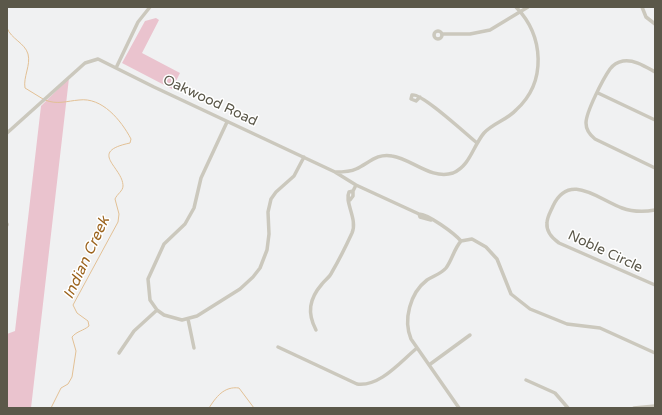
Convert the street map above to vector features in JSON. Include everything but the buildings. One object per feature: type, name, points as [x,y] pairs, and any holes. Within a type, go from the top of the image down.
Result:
[{"type":"street","points":[[116,68],[138,22],[150,7]]},
{"type":"street","points":[[335,172],[350,171],[374,158],[388,155],[400,158],[434,173],[447,174],[463,166],[487,130],[517,110],[529,94],[534,84],[538,68],[538,48],[534,32],[516,7]]},
{"type":"street","points":[[442,34],[464,35],[484,31],[494,27],[528,7]]},
{"type":"street","points":[[642,7],[646,17],[655,24]]},
{"type":"street","name":"Oakwood Road","points":[[7,133],[40,102],[89,60],[98,59],[227,122],[335,172],[356,185],[424,215],[452,233],[461,241]]},
{"type":"street","points":[[655,72],[634,62],[627,60],[620,61],[610,68],[587,118],[587,128],[592,137],[599,142],[655,168]]},
{"type":"street","points":[[598,93],[655,120]]},
{"type":"street","points":[[420,97],[477,143]]},
{"type":"street","points":[[227,122],[201,178],[196,202],[188,220],[164,244],[150,274],[148,283],[149,294],[157,310],[171,318],[188,319],[201,314],[240,289],[256,273],[266,255],[268,245],[268,212],[271,199],[276,192],[294,176],[304,157]]},
{"type":"street","points":[[316,330],[310,316],[311,306],[318,289],[332,274],[353,231],[354,219],[348,195],[356,185]]},
{"type":"street","name":"Noble Circle","points":[[655,210],[641,212],[626,210],[583,190],[570,189],[561,193],[556,199],[548,216],[547,226],[550,235],[559,243],[655,285]]},
{"type":"street","points":[[459,408],[411,339],[407,327],[409,310],[422,285],[446,267],[461,241],[464,239],[472,239],[486,247],[497,259],[511,294],[519,302],[530,309],[566,324],[600,328],[655,353]]},
{"type":"street","points":[[119,353],[134,331],[157,310]]},
{"type":"street","points":[[188,319],[194,348]]},
{"type":"street","points":[[429,365],[470,335]]},
{"type":"street","points":[[278,347],[357,384],[364,385],[379,380],[417,348]]},
{"type":"street","points":[[526,380],[555,394],[568,408]]},
{"type":"street","points":[[634,408],[655,406]]},
{"type":"shaded area","points":[[156,18],[159,20],[142,53],[180,73],[172,89],[122,63],[145,21]]},
{"type":"shaded area","points":[[69,78],[31,408],[7,408],[7,334],[15,331],[41,106]]},
{"type":"waterway","name":"Indian Creek","points":[[7,28],[24,47],[28,54],[29,62],[25,80],[25,88],[43,99]]},
{"type":"waterway","name":"Indian Creek","points":[[45,100],[58,102],[87,100],[95,102],[110,111],[122,124],[131,139],[130,143],[117,147],[111,151],[109,156],[110,161],[122,179],[123,186],[115,199],[119,214],[118,222],[73,305],[77,313],[88,321],[89,326],[72,337],[76,351],[72,377],[68,384],[61,388],[51,408]]},
{"type":"waterway","name":"Indian Creek","points":[[209,408],[221,393],[234,388],[239,388],[254,408]]}]
